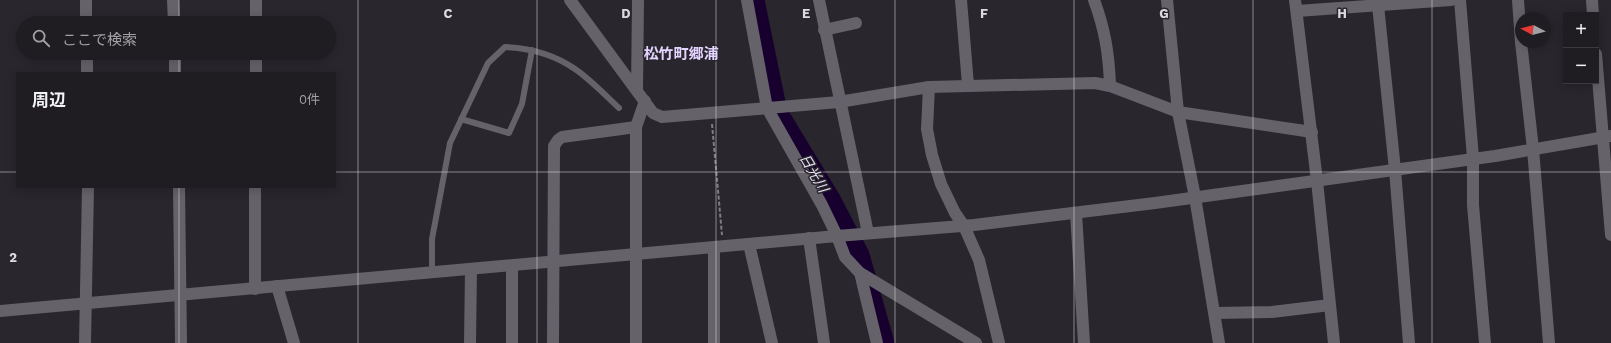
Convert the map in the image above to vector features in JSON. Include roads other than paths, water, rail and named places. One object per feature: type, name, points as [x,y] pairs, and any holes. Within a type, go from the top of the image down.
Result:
[{"type":"street","points":[[86,0],[86,16]]},
{"type":"street","points":[[173,0],[174,16]]},
{"type":"street","points":[[256,0],[256,16]]},
{"type":"street","points":[[570,0],[653,113],[662,117],[839,102],[929,88],[968,85],[1095,83],[1110,86],[1178,112],[1312,132]]},
{"type":"street","points":[[637,90],[638,0]]},
{"type":"street","points":[[747,0],[773,108],[844,235],[845,257],[863,275],[976,343]]},
{"type":"street","points":[[819,0],[839,102],[868,233]]},
{"type":"street","points":[[961,0],[968,85]]},
{"type":"street","points":[[1094,0],[1103,25],[1108,47],[1110,86]]},
{"type":"street","points":[[1167,0],[1178,112],[1195,197],[1219,343]]},
{"type":"street","points":[[1334,343],[1318,181],[1296,6],[1378,5],[1451,0]]},
{"type":"street","points":[[1460,0],[1473,158],[1473,205],[1485,343]]},
{"type":"street","points":[[1518,0],[1519,12]]},
{"type":"street","points":[[1592,0],[1593,12]]},
{"type":"street","points":[[1378,5],[1395,170],[1409,343]]},
{"type":"street","points":[[824,30],[856,23]]},
{"type":"street","points":[[1522,48],[1533,149],[1549,343]]},
{"type":"street","points":[[87,60],[87,72]]},
{"type":"street","points":[[175,60],[176,72]]},
{"type":"street","points":[[256,60],[256,72]]},
{"type":"street","points":[[1599,77],[1607,137],[1611,236]]},
{"type":"street","points":[[929,88],[927,129],[932,155],[941,184],[964,226],[979,260],[999,343]]},
{"type":"street","points":[[636,343],[636,127],[645,101]]},
{"type":"street","points":[[553,343],[554,146],[562,137],[636,127]]},
{"type":"street","points":[[0,311],[181,294],[255,289],[432,271],[512,266],[718,246],[964,226],[1076,213],[1318,181],[1607,137]]},
{"type":"street","points":[[85,343],[88,188]]},
{"type":"street","points":[[179,188],[181,343]]},
{"type":"street","points":[[255,289],[256,188]]},
{"type":"street","points":[[1076,213],[1084,343]]},
{"type":"street","points":[[809,238],[824,343]]},
{"type":"street","points":[[749,244],[772,343]]},
{"type":"street","points":[[714,343],[718,246]]},
{"type":"street","points":[[512,266],[512,343]]},
{"type":"street","points":[[470,343],[471,269]]},
{"type":"street","points":[[863,275],[877,343]]},
{"type":"street","points":[[277,286],[294,343]]},
{"type":"street","points":[[1214,313],[1272,312],[1330,305]]},
{"type":"lane","points":[[432,271],[432,239],[450,143],[488,63],[505,47],[525,48],[532,50],[574,68],[619,108]]},
{"type":"lane","points":[[461,119],[509,134],[522,104],[532,50]]},
{"type":"waterway","name":"日光川","points":[[754,0],[777,112],[831,201],[859,255],[884,343]]},
{"type":"district","name":"松竹町郷浦","points":[[681,54]]}]
